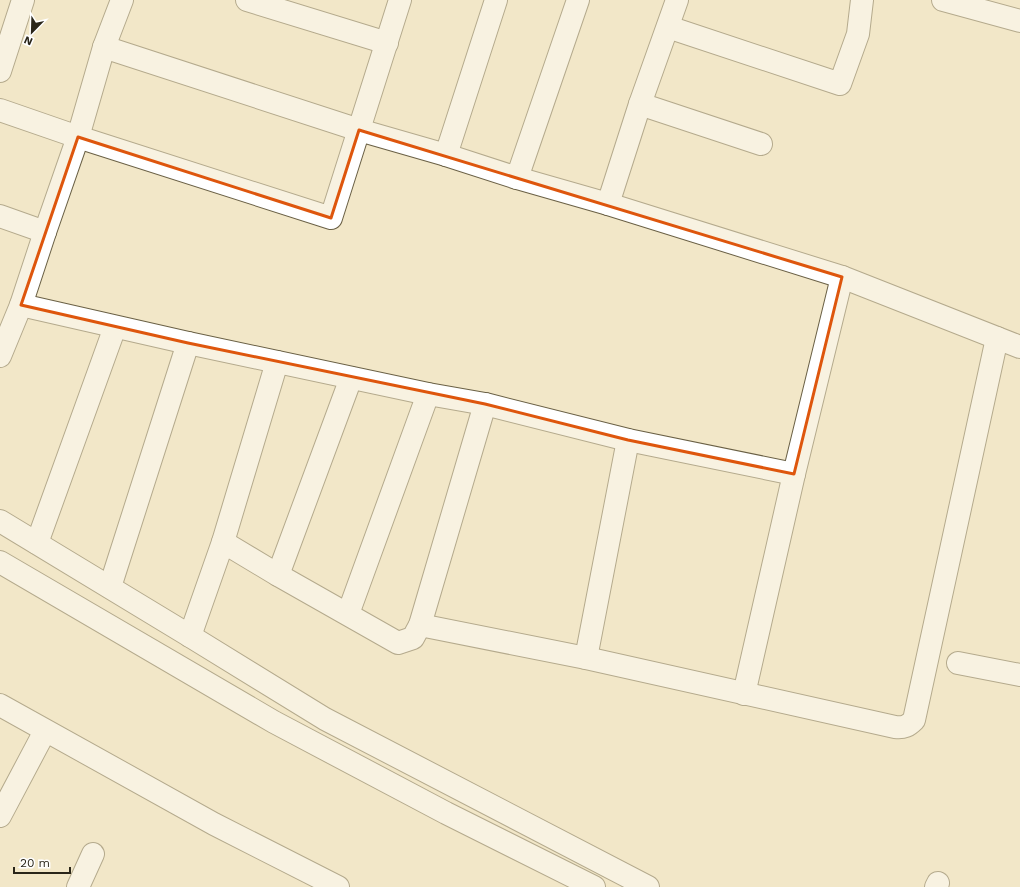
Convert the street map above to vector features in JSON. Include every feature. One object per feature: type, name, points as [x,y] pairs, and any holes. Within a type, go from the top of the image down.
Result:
[{"type":"street","points":[[0,71],[23,0]]},
{"type":"street","points":[[0,356],[21,305],[78,137],[104,47],[122,0]]},
{"type":"street","points":[[247,0],[386,43]]},
{"type":"street","points":[[0,110],[78,137],[331,218],[400,0]]},
{"type":"street","points":[[446,155],[496,0]]},
{"type":"street","points":[[517,178],[578,0]]},
{"type":"street","points":[[608,204],[640,104],[677,0]]},
{"type":"street","points":[[668,27],[840,84],[858,34],[862,0]]},
{"type":"street","points":[[944,0],[1020,21]]},
{"type":"street","points":[[104,47],[359,130],[608,204],[842,277],[1020,347]]},
{"type":"street","points":[[640,104],[761,144]]},
{"type":"street","points":[[0,216],[45,232]]},
{"type":"street","points":[[744,694],[794,474],[842,277]]},
{"type":"street","points":[[21,305],[351,378],[485,404],[628,440],[794,474]]},
{"type":"street","points":[[37,543],[115,327]]},
{"type":"street","points":[[420,625],[586,658],[904,728],[914,720],[997,338]]},
{"type":"street","points":[[110,587],[188,343]]},
{"type":"street","points":[[190,636],[223,542],[277,362]]},
{"type":"street","points":[[278,575],[351,378]]},
{"type":"street","points":[[348,614],[428,394]]},
{"type":"street","points":[[223,542],[398,643],[413,638],[420,625],[485,404]]},
{"type":"street","points":[[586,658],[628,440]]},
{"type":"street","points":[[0,521],[325,719],[648,887]]},
{"type":"street","points":[[0,562],[274,722],[446,813],[594,887]]},
{"type":"street","points":[[958,663],[1020,676]]},
{"type":"street","points":[[0,705],[214,824],[338,887]]},
{"type":"street","points":[[0,816],[45,731]]},
{"type":"street","points":[[78,887],[93,854]]},
{"type":"highlighted area","points":[[359,130],[842,277],[794,474],[628,440],[485,404],[188,343],[21,305],[78,137],[331,218]]}]
